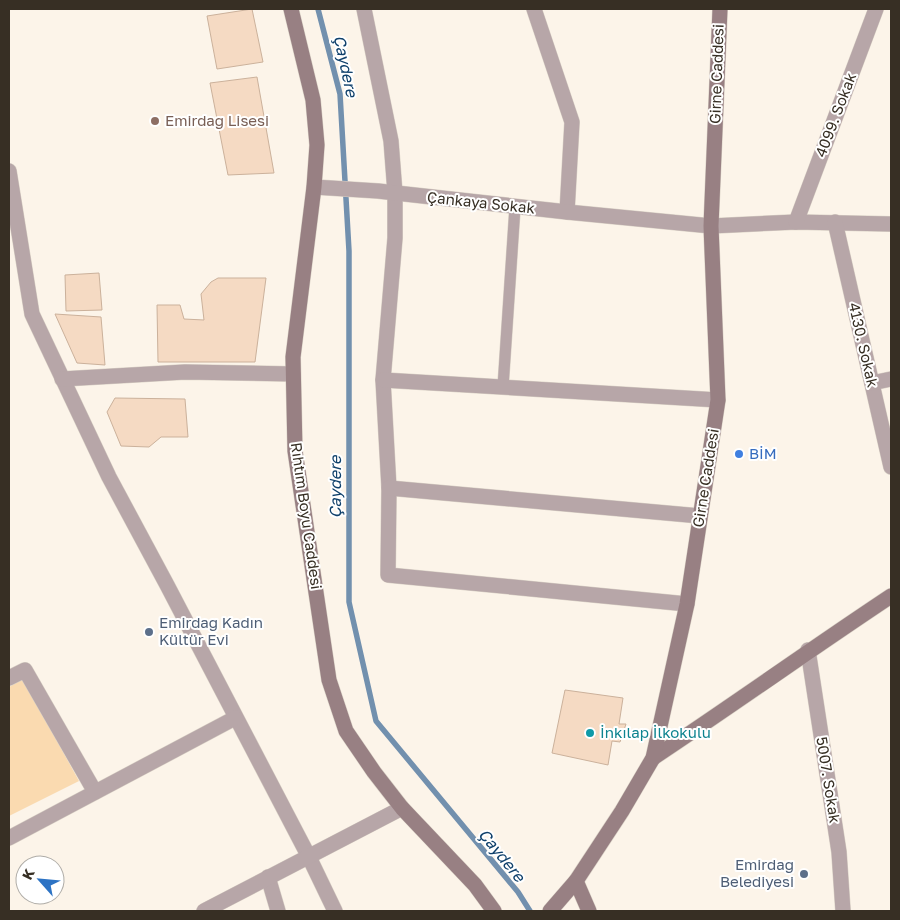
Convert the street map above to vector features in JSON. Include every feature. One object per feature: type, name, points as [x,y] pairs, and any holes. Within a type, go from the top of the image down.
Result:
[{"type":"street","name":"Rıhtım Boyu Caddesi","points":[[291,9],[313,100],[317,145],[314,187],[293,357],[295,451],[329,680],[346,731],[374,772],[402,808],[475,885],[494,911]]},
{"type":"street","points":[[364,9],[391,141],[395,193],[395,238],[383,380],[389,488],[388,575],[688,604]]},
{"type":"street","points":[[534,9],[572,122],[567,212]]},
{"type":"street","name":"Girne Caddesi","points":[[550,911],[576,881],[622,811],[653,758],[688,604],[718,400],[711,226],[720,9]]},
{"type":"street","name":"4099. Sokak","points":[[796,222],[876,9]]},
{"type":"street","points":[[9,171],[32,314],[109,477],[309,857],[335,911]]},
{"type":"street","name":"Çankaya Sokak","points":[[314,187],[378,191],[515,207],[711,226],[796,222],[891,224]]},
{"type":"street","name":"4130. Sokak","points":[[835,222],[891,467]]},
{"type":"street","points":[[62,379],[185,372],[293,374]]},
{"type":"street","points":[[872,383],[891,379]]},
{"type":"street","points":[[383,380],[718,400]]},
{"type":"street","points":[[389,488],[700,516]]},
{"type":"street","points":[[653,758],[726,709],[808,650],[891,596]]},
{"type":"street","name":"5007. Sokak","points":[[808,650],[839,852],[843,911]]},
{"type":"street","points":[[9,678],[25,670],[95,792]]},
{"type":"street","points":[[9,838],[236,718]]},
{"type":"street","points":[[204,911],[402,808]]},
{"type":"street","points":[[268,877],[278,911]]},
{"type":"street","points":[[576,881],[589,911]]},
{"type":"lane","points":[[503,387],[515,207]]},
{"type":"shaded area","points":[[23,679],[79,781],[9,816],[9,687]]},
{"type":"building","points":[[252,9],[263,62],[217,69],[207,16]]},
{"type":"building","points":[[257,77],[274,173],[228,175],[210,83]]},
{"type":"building","points":[[99,273],[102,310],[66,311],[65,275]]},
{"type":"building","points":[[218,278],[266,278],[255,362],[158,362],[157,305],[180,305],[184,319],[204,320],[201,294],[211,282]]},
{"type":"building","points":[[55,314],[101,317],[105,365],[77,363]]},
{"type":"building","points":[[115,398],[185,399],[188,437],[161,437],[149,447],[121,446],[107,412]]},
{"type":"building","name":"İnkılap İlkokulu","points":[[565,690],[623,698],[619,724],[626,724],[620,742],[612,741],[608,765],[552,753]]},
{"type":"waterway","name":"Çaydere","points":[[318,9],[340,94],[349,251],[349,602],[376,721],[518,892],[530,911]]},
{"type":"place","name":"Emirdağ Lisesi","points":[[155,121]]},
{"type":"place","name":"BİM","points":[[739,454]]},
{"type":"place","name":"Emirdağ Kadın Kültür Evi","points":[[149,632]]},
{"type":"place","name":"İnkılap İlkokulu","points":[[590,733]]},
{"type":"place","name":"Emirdağ Belediyesi","points":[[804,874]]}]
